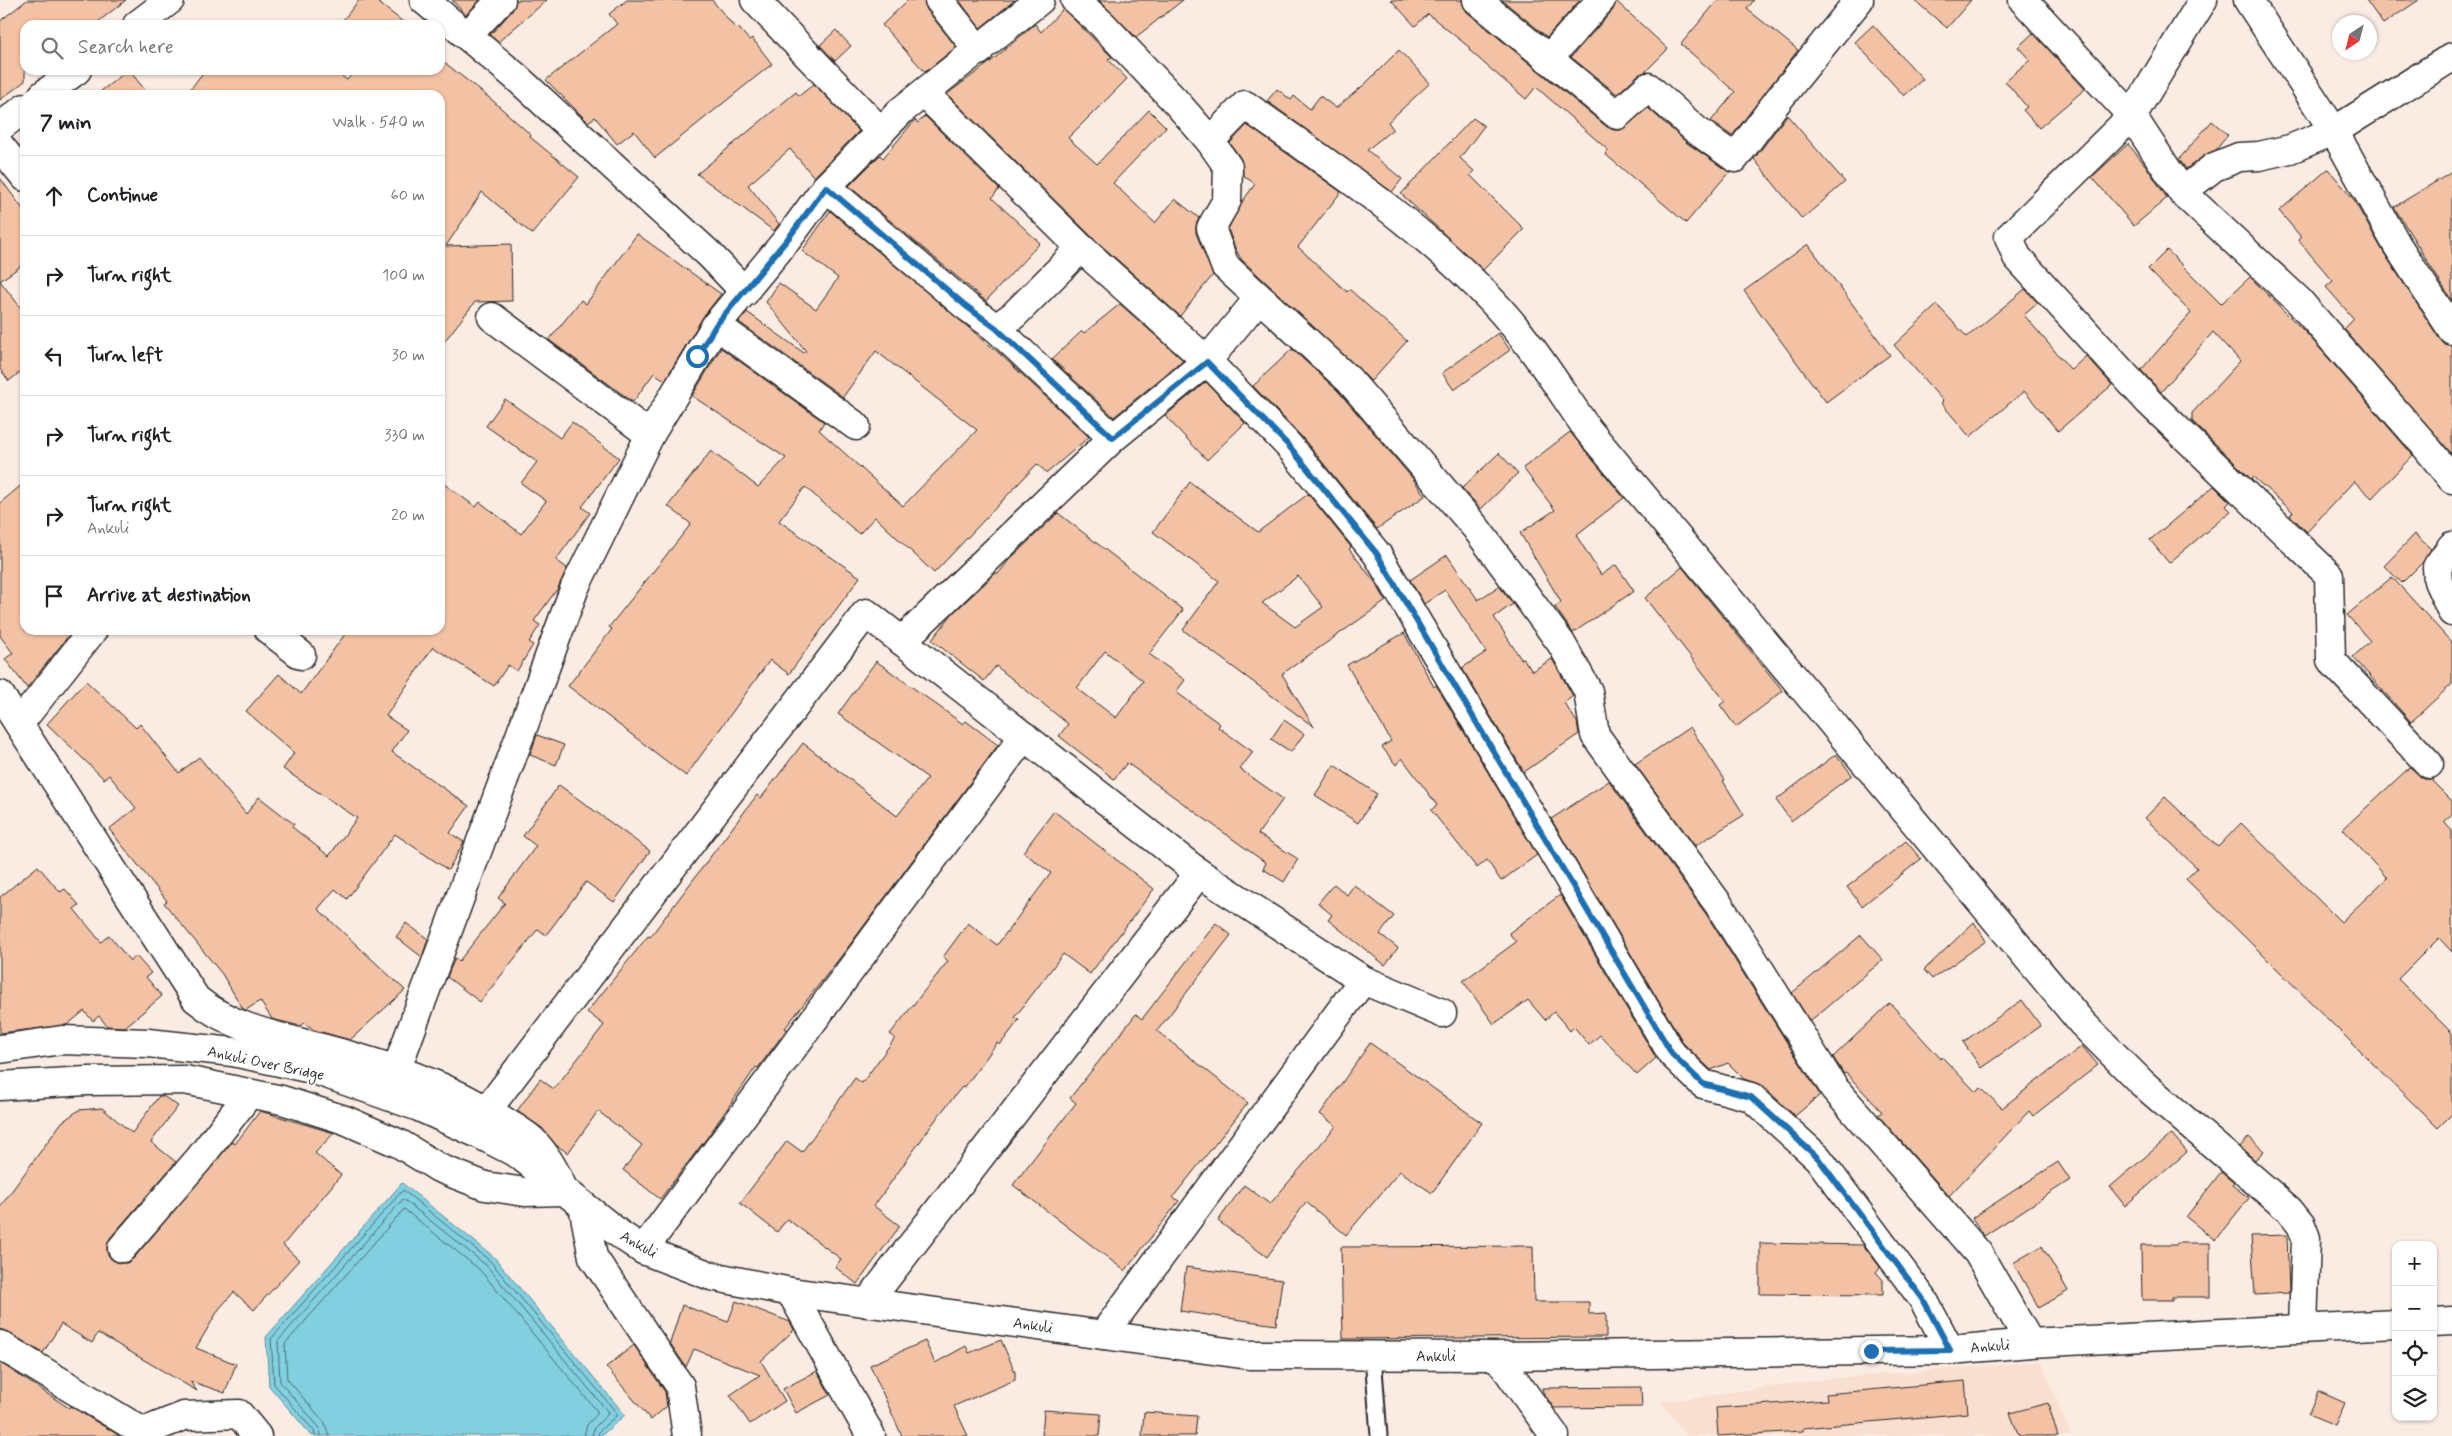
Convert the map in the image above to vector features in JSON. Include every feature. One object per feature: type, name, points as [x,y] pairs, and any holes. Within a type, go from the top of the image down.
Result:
[{"type":"street","points":[[144,20],[170,0]]},
{"type":"street","points":[[424,0],[515,76],[710,255],[745,292]]},
{"type":"street","points":[[467,36],[501,0]]},
{"type":"street","points":[[755,0],[881,132]]},
{"type":"street","points":[[939,0],[979,51]]},
{"type":"street","points":[[397,1068],[575,587],[650,435],[716,325],[790,236],[826,187],[902,110],[979,51],[1040,0]]},
{"type":"street","points":[[1075,0],[1102,24],[1210,141],[1228,167],[1227,200],[1212,228],[1225,266],[1349,380],[1476,528],[1561,643],[1588,691],[1595,735],[1720,905],[1834,1088],[1978,1253],[2030,1343]]},
{"type":"street","points":[[1477,0],[1617,115],[1648,87],[1696,130],[1735,158],[1779,99],[1859,0]]},
{"type":"street","points":[[1548,58],[1601,0]]},
{"type":"street","points":[[2023,0],[2132,116],[2182,192],[2298,300],[2452,479]]},
{"type":"street","points":[[2203,0],[2132,116],[2009,237],[2017,257],[2149,402],[2329,575],[2332,660],[2429,764]]},
{"type":"street","points":[[2248,0],[2334,131],[2396,245],[2452,330]]},
{"type":"street","points":[[2182,192],[2214,167],[2239,158],[2259,156],[2290,149],[2334,131],[2452,57]]},
{"type":"street","points":[[50,90],[70,75]]},
{"type":"street","points":[[925,94],[1081,248],[1207,362],[1289,446],[1377,554],[1672,1054],[1703,1084],[1751,1097],[1818,1158],[1923,1299],[1950,1350]]},
{"type":"street","points":[[1210,141],[1245,105],[1386,205],[1462,270],[1494,304],[1532,349],[1588,430],[2082,1023],[2142,1083],[2289,1210],[2301,1225],[2306,1238],[2303,1328]]},
{"type":"street","points":[[0,127],[20,112]]},
{"type":"street","points":[[0,146],[20,171]]},
{"type":"street","points":[[826,187],[966,306],[996,328],[1113,438]]},
{"type":"street","points":[[996,328],[1014,315],[1081,248]]},
{"type":"street","points":[[902,641],[1113,438],[1207,362],[1259,298]]},
{"type":"street","points":[[492,317],[650,435]]},
{"type":"street","points":[[716,325],[856,426]]},
{"type":"street","points":[[2452,546],[2437,567],[2438,581],[2452,612]]},
{"type":"street","points":[[487,1110],[866,613],[1199,873],[1363,980],[1442,1012]]},
{"type":"street","points":[[19,724],[89,635]]},
{"type":"street","points":[[275,635],[301,655]]},
{"type":"street","points":[[0,695],[196,1000],[213,1013],[239,1025],[397,1068],[435,1083],[487,1110],[532,1140],[551,1163],[574,1198],[593,1257],[642,1326],[680,1386],[687,1436]]},
{"type":"street","points":[[643,1250],[1024,736]]},
{"type":"street","points":[[867,1303],[1199,873]]},
{"type":"street","points":[[1103,1335],[1363,980]]},
{"type":"street","name":"Ankuli Over Bridge","points":[[0,1049],[62,1040],[148,1043],[233,1052],[312,1070],[419,1107],[518,1154]]},
{"type":"street","points":[[0,1086],[87,1081],[184,1080],[282,1100],[345,1120],[400,1144],[439,1168],[485,1186],[574,1198]]},
{"type":"street","points":[[122,1248],[199,1159],[249,1094]]},
{"type":"street","name":"Ankuli","points":[[518,1154],[643,1250],[712,1276],[791,1292],[1249,1355],[1497,1356],[1950,1350],[2030,1343],[2392,1324]]},
{"type":"street","points":[[791,1292],[871,1436]]},
{"type":"street","points":[[2437,1322],[2452,1321]]},
{"type":"street","points":[[0,1345],[143,1434],[184,1416],[239,1414],[257,1436]]},
{"type":"street","points":[[1497,1356],[1555,1436]]},
{"type":"lane","points":[[1373,1355],[1379,1436]]},
{"type":"shaded area","points":[[2042,1361],[2071,1436],[1686,1436],[1661,1402],[1825,1379]]},
{"type":"water","points":[[402,1183],[494,1257],[625,1415],[601,1436],[312,1436],[269,1386],[266,1337]]},
{"type":"building","points":[[27,0],[126,0],[100,20],[20,20],[20,75],[25,75],[25,81],[0,100],[0,21]]},
{"type":"building","points":[[359,0],[375,0],[401,20],[343,20]]},
{"type":"building","points":[[452,0],[480,0],[466,15]]},
{"type":"building","points":[[516,0],[547,0],[498,42],[490,35],[512,11]]},
{"type":"building","points":[[627,0],[712,0],[736,29],[738,27],[749,40],[752,38],[772,64],[655,158],[634,131],[617,144],[595,117],[588,122],[546,80],[617,24],[609,14]]},
{"type":"building","points":[[908,0],[924,0],[927,10],[956,47],[925,72],[882,25]]},
{"type":"building","points":[[959,0],[1015,0],[980,28]]},
{"type":"building","points":[[1099,0],[1183,0],[1136,37]]},
{"type":"building","points":[[1391,0],[1462,0],[1467,12],[1607,127],[1621,130],[1648,108],[1687,143],[1729,172],[1686,223],[1605,154],[1608,150],[1536,87],[1526,99],[1469,50],[1470,48],[1428,14],[1415,26]]},
{"type":"building","points":[[1502,0],[1580,0],[1547,37]]},
{"type":"building","points":[[1718,0],[1754,0],[1747,9],[1798,50],[1732,136],[1711,121],[1735,92],[1681,44]]},
{"type":"building","points":[[1914,0],[1971,0],[1947,28]]},
{"type":"building","points":[[2366,0],[2419,0],[2383,24]]},
{"type":"building","points":[[1616,1],[1668,49],[1645,72],[1638,75],[1617,94],[1571,57],[1613,10]]},
{"type":"building","points":[[1063,9],[1112,57],[1108,59],[1127,79],[1068,138],[1097,164],[1149,110],[1166,127],[1113,183],[1155,223],[1175,199],[1199,218],[1196,233],[1213,275],[1180,316],[1092,237],[947,94],[989,63],[1035,24],[1041,32]]},
{"type":"building","points":[[1873,25],[1923,79],[1904,96],[1855,42]]},
{"type":"building","points":[[836,30],[851,46],[835,61],[820,45]]},
{"type":"building","points":[[2033,33],[2085,89],[2039,128],[2023,110],[2027,107],[2005,81],[2030,60],[2018,47]]},
{"type":"building","points":[[1399,50],[1430,83],[1388,122],[1393,129],[1367,150],[1402,179],[1392,192],[1267,101],[1277,89],[1291,100],[1294,96],[1310,109],[1320,96],[1336,108],[1365,84]]},
{"type":"building","points":[[445,63],[492,100],[531,135],[530,137],[579,177],[532,234],[482,192],[446,246],[511,244],[512,301],[475,302],[445,341],[445,90],[190,90],[201,75],[340,75],[347,80],[352,75],[445,75]]},
{"type":"building","points":[[122,75],[133,75],[145,90],[102,90]]},
{"type":"building","points":[[814,84],[859,131],[814,177],[790,149],[748,185],[779,224],[774,231],[697,174],[796,92],[799,96]]},
{"type":"building","points":[[1787,115],[1845,182],[1802,219],[1754,159]]},
{"type":"building","points":[[925,116],[999,189],[992,198],[1040,243],[986,301],[849,186],[880,155],[883,158],[915,120],[918,123]]},
{"type":"building","points":[[1473,118],[1484,126],[1460,158],[1474,171],[1470,175],[1524,229],[1483,270],[1401,194]]},
{"type":"building","points":[[2212,121],[2228,135],[2216,150],[2205,155],[2186,169],[2179,159]]},
{"type":"building","points":[[1247,125],[1341,192],[1298,247],[1347,292],[1349,289],[1407,341],[1371,381],[1241,259],[1236,250],[1228,229],[1242,202],[1255,184],[1243,175],[1241,159],[1230,143]]},
{"type":"building","points":[[2128,144],[2146,166],[2167,198],[2134,226],[2092,177]]},
{"type":"building","points":[[2328,169],[2352,197],[2384,253],[2439,338],[2444,344],[2452,346],[2452,454],[2344,329],[2354,319],[2326,287],[2333,281],[2298,240],[2301,237],[2279,211]]},
{"type":"building","points":[[2452,172],[2452,301],[2394,207]]},
{"type":"building","points":[[0,178],[20,205],[20,267],[0,281]]},
{"type":"building","points":[[830,211],[1000,354],[1089,437],[1047,473],[1037,464],[934,573],[875,517],[859,534],[805,487],[779,521],[860,577],[789,674],[770,660],[686,776],[568,686],[612,629],[609,627],[691,524],[668,506],[711,451],[758,487],[786,458],[692,396],[721,348],[824,422],[819,430],[903,506],[977,430],[876,351],[843,397],[739,322],[747,312],[804,353],[806,351],[766,302],[779,283],[816,309],[838,278],[802,251]]},
{"type":"building","points":[[637,234],[721,294],[703,317],[665,380],[654,373],[633,402],[549,340],[581,300],[586,304]]},
{"type":"building","points":[[1808,244],[1890,355],[1826,402],[1744,291]]},
{"type":"building","points":[[2167,250],[2221,304],[2250,277],[2309,336],[2413,455],[2372,498],[2354,481],[2307,532],[2290,515],[2293,512],[2253,477],[2251,479],[2192,421],[2192,413],[2240,361],[2213,332],[2161,392],[2141,370],[2191,313],[2148,269]]},
{"type":"building","points":[[0,281],[20,307],[20,372],[9,381],[0,369]]},
{"type":"building","points":[[2025,289],[2038,303],[2024,315],[2071,370],[2086,356],[2112,385],[2058,431],[2024,391],[1970,437],[1941,403],[1943,401],[1894,345],[1937,305],[1967,337]]},
{"type":"building","points":[[1120,304],[1183,360],[1114,417],[1052,359],[1082,331],[1084,333]]},
{"type":"building","points":[[1498,333],[1510,350],[1454,390],[1442,373]]},
{"type":"building","points":[[1292,349],[1338,391],[1413,479],[1425,496],[1377,529],[1301,436],[1253,386]]},
{"type":"building","points":[[1206,382],[1245,423],[1207,460],[1165,416]]},
{"type":"building","points":[[505,399],[560,438],[572,422],[619,458],[582,507],[590,513],[556,560],[567,568],[558,588],[534,621],[540,625],[529,642],[533,645],[517,671],[508,665],[494,686],[433,647],[386,716],[407,730],[392,752],[469,806],[450,833],[464,842],[448,870],[395,834],[347,899],[335,889],[318,909],[405,990],[350,1040],[314,1030],[305,1023],[300,1026],[272,1019],[260,1001],[246,1010],[243,1009],[222,974],[164,903],[167,901],[109,829],[136,808],[109,775],[104,779],[47,724],[86,681],[136,728],[140,724],[179,773],[199,757],[246,814],[259,797],[294,824],[292,827],[329,856],[357,818],[283,769],[294,753],[246,711],[279,674],[301,694],[344,635],[445,635],[445,485],[476,507],[480,502],[521,534],[546,501],[521,483],[537,462],[486,426]]},
{"type":"building","points":[[1570,432],[1624,498],[1576,535],[1601,575],[1616,565],[1634,591],[1573,633],[1555,607],[1561,602],[1520,533],[1555,510],[1523,468]]},
{"type":"building","points":[[1499,453],[1518,473],[1481,509],[1462,488]]},
{"type":"building","points":[[1190,482],[1258,532],[1308,494],[1351,547],[1349,549],[1375,582],[1386,601],[1282,674],[1314,727],[1183,630],[1219,581],[1153,532]],"holes":[[[1298,576],[1323,607],[1295,627],[1262,603]]]},
{"type":"building","points":[[20,486],[20,635],[69,635],[27,688],[5,659],[13,653],[0,636],[0,503]]},
{"type":"building","points":[[2214,486],[2230,502],[2226,506],[2231,511],[2169,563],[2150,540]]},
{"type":"building","points":[[1058,513],[1183,610],[1149,654],[1185,680],[1176,692],[1220,724],[1218,727],[1253,752],[1240,769],[1283,799],[1258,834],[1298,859],[1284,882],[1263,869],[1266,863],[1127,763],[1114,779],[1059,736],[1068,724],[996,666],[984,681],[932,640],[952,614],[996,573],[998,574],[1009,560]],"holes":[[[1105,651],[1143,681],[1116,718],[1077,688]]]},
{"type":"building","points":[[2415,534],[2431,549],[2423,562],[2402,583],[2384,566]]},
{"type":"building","points":[[1447,555],[1478,600],[1499,586],[1513,604],[1494,617],[1521,659],[1523,658],[1532,671],[1552,659],[1573,696],[1564,703],[1577,722],[1579,734],[1524,772],[1462,668],[1486,652],[1445,590],[1424,604],[1410,580]]},
{"type":"building","points":[[1682,567],[1783,691],[1736,727],[1720,705],[1725,701],[1645,598]]},
{"type":"building","points":[[2392,577],[2452,643],[2452,684],[2411,722],[2353,657],[2370,641],[2347,615]]},
{"type":"building","points":[[1404,633],[1434,687],[1436,685],[1537,855],[1501,881],[1487,860],[1477,868],[1431,810],[1437,805],[1402,758],[1396,765],[1382,747],[1391,741],[1347,665]]},
{"type":"building","points":[[876,661],[963,724],[966,721],[998,745],[846,950],[785,1028],[787,1029],[758,1068],[756,1067],[709,1135],[660,1199],[623,1170],[642,1145],[598,1111],[568,1153],[556,1145],[542,1128],[517,1111],[540,1079],[554,1089],[604,1025],[587,1012],[648,936],[650,937],[757,795],[761,798],[803,743],[897,816],[928,778],[838,714]]},
{"type":"building","points":[[1284,720],[1304,734],[1291,752],[1271,739]]},
{"type":"building","points":[[1690,727],[1725,780],[1723,781],[1744,815],[1695,846],[1635,764]]},
{"type":"building","points":[[537,735],[564,745],[556,765],[530,755]]},
{"type":"building","points":[[1836,754],[1852,775],[1791,821],[1776,800]]},
{"type":"building","points":[[1334,765],[1377,794],[1358,823],[1315,795]]},
{"type":"building","points":[[2410,767],[2424,779],[2433,779],[2432,781],[2452,801],[2452,815],[2444,822],[2452,831],[2452,952],[2439,938],[2398,979],[2452,1033],[2452,1114],[2438,1128],[2186,879],[2197,868],[2145,818],[2165,797],[2218,847],[2241,823],[2341,922],[2387,878],[2343,829]]},
{"type":"building","points":[[1609,781],[1706,914],[1820,1095],[1795,1116],[1762,1085],[1744,1079],[1728,1063],[1711,1070],[1684,1044],[1551,819]]},
{"type":"building","points":[[559,785],[650,851],[614,902],[586,882],[546,935],[538,929],[480,1002],[447,977],[455,958],[459,961],[505,903],[498,898],[536,846],[523,836]]},
{"type":"building","points":[[1054,811],[1154,889],[1090,974],[1063,954],[1015,1017],[1019,1020],[1000,1045],[997,1043],[964,1088],[962,1087],[939,1115],[874,1206],[900,1226],[857,1284],[835,1267],[841,1259],[787,1219],[777,1232],[740,1203],[787,1141],[802,1152],[855,1078],[862,1083],[895,1038],[890,1034],[948,961],[943,957],[968,923],[997,945],[1051,873],[1023,852]]},
{"type":"building","points":[[1906,841],[1921,859],[1862,906],[1847,887]]},
{"type":"building","points":[[38,866],[60,892],[65,889],[79,905],[74,909],[101,942],[109,935],[130,961],[136,956],[151,973],[146,977],[162,996],[125,1027],[107,1026],[99,1016],[93,1021],[84,1011],[67,1025],[0,1033],[0,897]]},
{"type":"building","points":[[1334,884],[1347,895],[1354,885],[1394,916],[1380,934],[1398,948],[1385,965],[1328,920],[1332,915],[1318,903]]},
{"type":"building","points":[[1560,895],[1656,1058],[1637,1075],[1600,1035],[1589,1045],[1574,1027],[1570,1031],[1554,1012],[1545,1020],[1528,1000],[1494,1024],[1463,981],[1516,942],[1509,933]]},
{"type":"building","points":[[1974,922],[1986,941],[1932,979],[1924,970]]},
{"type":"building","points":[[406,923],[428,939],[422,957],[396,937]]},
{"type":"building","points":[[1216,923],[1231,935],[1157,1031],[1248,1103],[1173,1197],[1179,1201],[1125,1271],[1013,1185],[1076,1103],[1070,1098],[1136,1014],[1142,1019]]},
{"type":"building","points":[[1861,935],[1883,960],[1810,1021],[1792,993]]},
{"type":"building","points":[[2022,1000],[2041,1026],[1981,1068],[1963,1042]]},
{"type":"building","points":[[1890,1003],[1941,1059],[1942,1057],[1976,1092],[1981,1088],[2002,1108],[2082,1046],[2098,1065],[2033,1116],[2029,1111],[1949,1196],[1878,1115],[1882,1112],[1846,1073],[1844,1074],[1833,1057]]},
{"type":"building","points":[[1370,1043],[1482,1123],[1432,1193],[1400,1171],[1346,1235],[1306,1202],[1267,1257],[1218,1221],[1244,1185],[1270,1204],[1336,1126],[1320,1114]]},
{"type":"building","points":[[159,1096],[163,1096],[178,1106],[151,1142],[176,1162],[110,1238],[107,1253],[111,1259],[119,1263],[127,1263],[134,1258],[232,1142],[235,1144],[260,1111],[334,1133],[315,1153],[341,1175],[283,1245],[299,1260],[254,1310],[234,1292],[219,1309],[196,1348],[236,1364],[225,1393],[190,1381],[197,1391],[98,1333],[92,1343],[61,1324],[43,1353],[0,1329],[0,1207],[62,1122],[79,1110],[102,1108],[132,1133]]},
{"type":"building","points":[[2172,1134],[2187,1152],[2125,1206],[2110,1187]]},
{"type":"building","points":[[2249,1137],[2264,1151],[2255,1160],[2240,1147]]},
{"type":"building","points":[[2058,1162],[2070,1180],[1984,1236],[1972,1218]]},
{"type":"building","points":[[2221,1172],[2234,1183],[2232,1185],[2249,1198],[2215,1240],[2186,1217]]},
{"type":"building","points":[[2287,1235],[2289,1293],[2255,1295],[2251,1236]]},
{"type":"building","points":[[1760,1243],[1863,1245],[1880,1267],[1876,1272],[1883,1280],[1883,1295],[1760,1294]]},
{"type":"building","points":[[2177,1243],[2210,1243],[2210,1297],[2172,1297],[2172,1300],[2142,1300],[2141,1245],[2177,1245]]},
{"type":"building","points":[[1533,1246],[1534,1302],[1589,1302],[1589,1314],[1606,1313],[1606,1337],[1343,1339],[1341,1247]]},
{"type":"building","points":[[2042,1246],[2068,1291],[2039,1308],[2013,1263]]},
{"type":"building","points":[[1186,1267],[1282,1280],[1276,1325],[1180,1311]]},
{"type":"building","points":[[736,1301],[790,1322],[794,1330],[761,1361],[785,1401],[750,1424],[730,1395],[760,1375],[694,1349],[686,1367],[670,1343],[682,1305],[728,1322]]},
{"type":"building","points":[[1001,1340],[1015,1372],[1015,1380],[954,1406],[968,1436],[902,1436],[870,1365],[925,1341],[935,1363],[966,1346],[969,1353]]},
{"type":"building","points":[[634,1345],[665,1392],[667,1406],[651,1420],[606,1367]]},
{"type":"building","points":[[2,1364],[69,1408],[70,1406],[120,1436],[0,1436],[0,1367]]},
{"type":"building","points":[[817,1371],[830,1395],[796,1413],[783,1389]]},
{"type":"building","points":[[1965,1381],[1968,1413],[1803,1428],[1803,1431],[1718,1436],[1716,1408],[1827,1400],[1826,1394]]},
{"type":"building","points":[[1641,1387],[1642,1407],[1554,1408],[1542,1388]]},
{"type":"building","points":[[2318,1391],[2345,1403],[2335,1426],[2308,1415]]},
{"type":"building","points":[[2048,1403],[2058,1436],[2019,1436],[2010,1413]]},
{"type":"building","points":[[1044,1410],[1101,1414],[1099,1436],[1042,1436]]},
{"type":"building","points":[[1144,1412],[1197,1416],[1195,1436],[1142,1436]]},
{"type":"route","points":[[697,356],[716,325],[790,236],[826,187],[966,306],[996,328],[1113,438],[1207,362],[1289,446],[1377,554],[1672,1054],[1703,1084],[1751,1097],[1818,1158],[1923,1299],[1950,1350],[1871,1351]]}]
